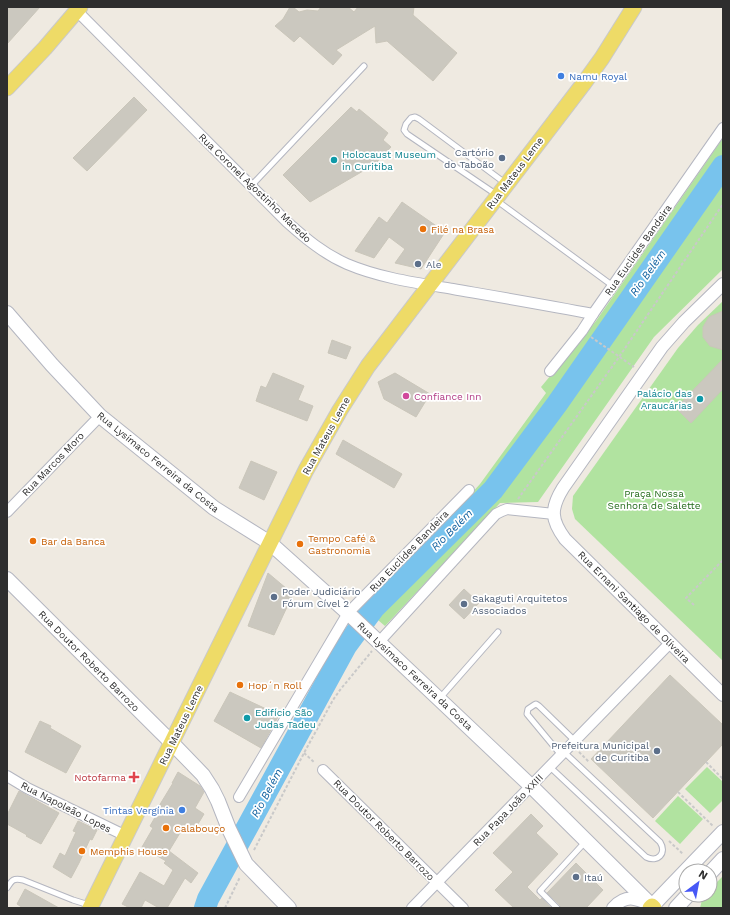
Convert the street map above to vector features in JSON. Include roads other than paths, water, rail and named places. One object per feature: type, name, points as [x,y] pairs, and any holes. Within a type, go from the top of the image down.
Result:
[{"type":"main road","name":"Rua Mateus Leme","points":[[91,907],[270,542],[312,459],[340,410],[368,366],[602,58],[634,7]]},
{"type":"main road","points":[[7,88],[45,48],[78,9]]},
{"type":"main road","name":"Rua Lysímaco Ferreira da Costa","points":[[7,313],[52,365],[100,416],[214,508],[270,542],[352,617],[374,641],[439,699],[531,786],[652,907]]},
{"type":"main road","name":"Rua Doutor Roberto Barrozo","points":[[7,579],[203,775],[212,788],[229,829],[248,853],[246,864],[289,908]]},
{"type":"main road","points":[[652,907],[722,833]]},
{"type":"street","name":"Rua Coronel Agostinho Macedo","points":[[78,9],[251,186],[301,234],[314,245],[330,255],[360,269],[398,279],[593,314]]},
{"type":"street","name":"Rua Euclides Bandeira","points":[[550,371],[582,331],[723,128]]},
{"type":"street","points":[[374,641],[496,514],[502,510],[507,510],[554,514],[554,507],[563,488],[644,374],[684,322],[723,284]]},
{"type":"street","name":"Rua Marcos Moro","points":[[7,512],[100,416]]},
{"type":"street","name":"Rua Euclides Bandeira","points":[[239,797],[352,617],[468,490]]},
{"type":"street","name":"Rua Ernani Santiago de Oliveira","points":[[554,514],[555,522],[565,539],[723,695]]},
{"type":"street","name":"Rua Papa João XXIII","points":[[412,908],[670,643]]},
{"type":"street","name":"Rua Doutor Roberto Barrozo","points":[[323,770],[463,908]]},
{"type":"street","name":"Rua Napoleão Lopes","points":[[7,776],[27,788],[126,836]]},
{"type":"street","points":[[613,908],[617,903],[624,899],[640,900],[652,907]]},
{"type":"lane","points":[[251,186],[364,66]]},
{"type":"lane","points":[[500,193],[407,134],[404,130],[406,124],[411,118],[415,117],[419,120],[500,193],[613,286]]},
{"type":"lane","points":[[439,699],[498,632]]},
{"type":"lane","points":[[550,767],[646,857],[650,859],[658,858],[663,850],[660,842],[563,753],[527,714],[528,709],[536,704],[539,706],[575,741]]},
{"type":"lane","points":[[557,908],[540,891],[586,840]]},
{"type":"lane","points":[[7,888],[12,881],[16,879],[23,880],[91,907]]},
{"type":"waterway","name":"Rio Belém","points":[[205,908],[208,899],[346,646],[374,608],[493,490],[557,404],[723,166]]},
{"type":"place","name":"Namu Royal","points":[[561,76]]},
{"type":"place","name":"Cartório do Taboão","points":[[502,158]]},
{"type":"place","name":"Holocaust Museum in Curitiba","points":[[334,160]]},
{"type":"place","name":"Filé na Brasa","points":[[423,229]]},
{"type":"place","name":"Ale","points":[[418,264]]},
{"type":"place","name":"Confiance Inn","points":[[406,396]]},
{"type":"place","name":"Palácio das Araucárias","points":[[700,399]]},
{"type":"place","name":"Bar da Banca","points":[[33,541]]},
{"type":"place","name":"Tempo Café & Gastronomia","points":[[300,544]]},
{"type":"place","name":"Poder Judiciário Fórum Cível 2","points":[[274,597]]},
{"type":"place","name":"Sakaguti Arquitetos Associados","points":[[464,604]]},
{"type":"place","name":"Hop´n Roll","points":[[240,685]]},
{"type":"place","name":"Edifício São Judas Tadeu","points":[[247,718]]},
{"type":"place","name":"Prefeitura Municipal de Curitiba","points":[[657,751]]},
{"type":"place","name":"Notofarma","points":[[134,777]]},
{"type":"place","name":"Tintas Vergínia","points":[[182,810]]},
{"type":"place","name":"Calabouço","points":[[166,828]]},
{"type":"place","name":"Memphis House","points":[[82,851]]},
{"type":"place","name":"Itaú","points":[[576,877]]},
{"type":"park label","name":"Praça Nossa Senhora de Salette","points":[[654,498]]}]
